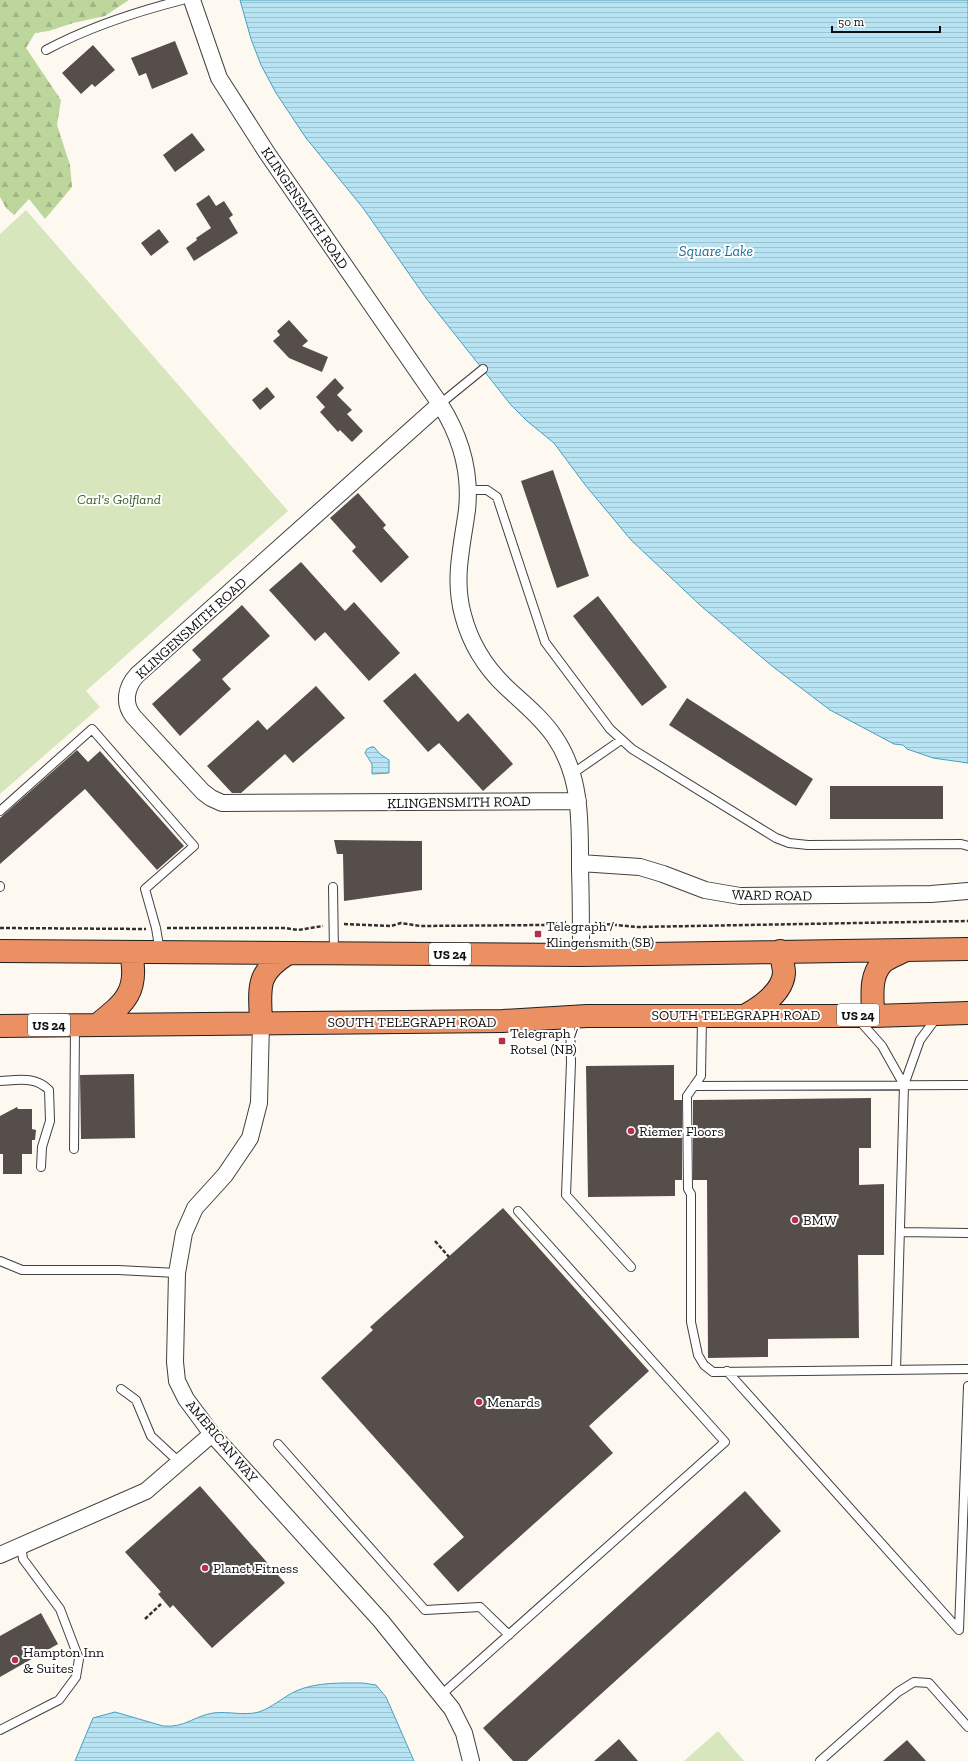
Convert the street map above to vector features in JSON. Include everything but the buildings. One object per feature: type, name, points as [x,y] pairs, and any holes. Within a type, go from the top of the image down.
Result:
[{"type":"highway","name":"US 24","points":[[0,951],[287,954],[581,954],[968,949]]},
{"type":"highway","points":[[748,1014],[766,1003],[779,986],[784,973],[780,951]]},
{"type":"highway","points":[[864,1015],[876,971],[883,962],[904,951]]},
{"type":"highway","points":[[97,1025],[121,1006],[129,995],[134,975],[131,952]]},
{"type":"highway","points":[[261,1023],[261,981],[266,972],[287,954]]},
{"type":"highway","name":"SOUTH TELEGRAPH ROAD","points":[[0,1026],[504,1021],[570,1016],[748,1014],[864,1015],[968,1013]]},
{"type":"street","name":"KLINGENSMITH ROAD","points":[[192,0],[219,78],[267,153],[440,404],[454,427],[462,447],[467,473],[468,490],[467,510],[458,569],[458,591],[466,624],[474,644],[489,668],[541,719],[554,736],[563,751],[572,774],[578,801],[581,954]]},
{"type":"street","name":"KLINGENSMITH ROAD","points":[[440,404],[137,675],[128,692],[128,708],[133,716],[203,792],[222,803],[578,801]]},
{"type":"street","name":"WARD ROAD","points":[[580,863],[640,867],[705,890],[740,896],[924,895],[968,891]]},
{"type":"street","name":"AMERICAN WAY","points":[[261,1023],[259,1102],[250,1138],[225,1175],[195,1208],[184,1233],[176,1273],[175,1362],[177,1381],[186,1399],[212,1434],[381,1620],[441,1695],[459,1721],[471,1761]]},
{"type":"street","points":[[0,1555],[146,1490],[212,1434]]},
{"type":"lane","points":[[46,50],[71,37],[134,12],[182,0]]},
{"type":"lane","points":[[440,404],[483,369]]},
{"type":"lane","points":[[468,490],[487,490],[497,497],[545,642],[610,729],[621,740],[776,838],[789,843],[808,845],[961,844],[968,846]]},
{"type":"lane","points":[[0,811],[92,729],[194,846],[145,889],[156,928],[160,953]]},
{"type":"lane","points":[[572,774],[621,740]]},
{"type":"lane","points":[[333,887],[334,954]]},
{"type":"lane","points":[[896,1370],[904,1085],[920,1040],[940,1014]]},
{"type":"lane","points":[[702,1015],[701,1076],[687,1096],[688,1189],[691,1194],[691,1322],[698,1355],[704,1365],[713,1372],[968,1369]]},
{"type":"lane","points":[[864,1015],[904,1085]]},
{"type":"lane","points":[[570,1016],[571,1062],[566,1195],[631,1267]]},
{"type":"lane","points":[[74,1149],[75,1025]]},
{"type":"lane","points":[[0,1081],[34,1080],[43,1084],[49,1090],[50,1121],[42,1147],[42,1167]]},
{"type":"lane","points":[[694,1086],[968,1085]]},
{"type":"lane","points":[[441,1695],[725,1442],[518,1211]]},
{"type":"lane","points":[[900,1232],[968,1233]]},
{"type":"lane","points":[[0,1261],[22,1270],[118,1270],[176,1273]]},
{"type":"lane","points":[[727,1371],[959,1630],[968,1386]]},
{"type":"lane","points":[[121,1389],[136,1400],[151,1436],[179,1462]]},
{"type":"lane","points":[[278,1444],[425,1610],[480,1607],[509,1635]]},
{"type":"lane","points":[[0,1730],[59,1700],[76,1677],[79,1659],[60,1609],[23,1559],[20,1545]]},
{"type":"lane","points":[[820,1761],[898,1692],[914,1682],[929,1684],[968,1727]]},
{"type":"path","points":[[600,923],[612,926],[637,927],[968,921]]},
{"type":"path","points":[[344,924],[390,926],[401,923],[428,926],[544,925],[564,922]]},
{"type":"path","points":[[172,928],[285,928],[298,930],[320,926]]},
{"type":"path","points":[[0,928],[143,929]]},
{"type":"path","points":[[435,1241],[449,1257]]},
{"type":"path","points":[[145,1619],[161,1604]]},
{"type":"green space","points":[[0,0],[129,0],[105,16],[73,23],[49,31],[35,33],[26,48],[61,100],[57,125],[70,165],[72,187],[45,219],[29,199],[14,215],[6,208],[0,197]]},
{"type":"green space","name":"Carl's Golfland","points":[[26,210],[288,511],[86,691],[100,707],[0,794],[0,234]]},
{"type":"green space","points":[[718,1731],[744,1761],[684,1761]]},
{"type":"water","name":"Square Lake","points":[[240,0],[968,0],[968,763],[933,758],[907,749],[903,745],[894,744],[830,710],[772,666],[701,606],[631,540],[586,486],[554,443],[527,421],[511,405],[426,298],[363,208],[306,138],[276,93],[261,65],[251,39]]},
{"type":"water","points":[[374,747],[380,754],[389,760],[389,773],[372,774],[372,764],[365,753],[367,749]]},
{"type":"water","points":[[363,1683],[376,1685],[386,1697],[414,1761],[75,1761],[93,1718],[115,1712],[163,1726],[171,1726],[183,1724],[213,1713],[248,1714],[259,1712],[296,1691],[312,1686]]},
{"type":"place","name":"Telegraph / Klingensmith (SB)","points":[[538,934]]},
{"type":"place","name":"Telegraph / Rotsel (NB)","points":[[502,1041]]},
{"type":"place","name":"Riemer Floors","points":[[631,1131]]},
{"type":"place","name":"BMW","points":[[795,1220]]},
{"type":"place","name":"Menards","points":[[479,1402]]},
{"type":"place","name":"Planet Fitness","points":[[205,1568]]},
{"type":"place","name":"Hampton Inn & Suites","points":[[15,1660]]}]
